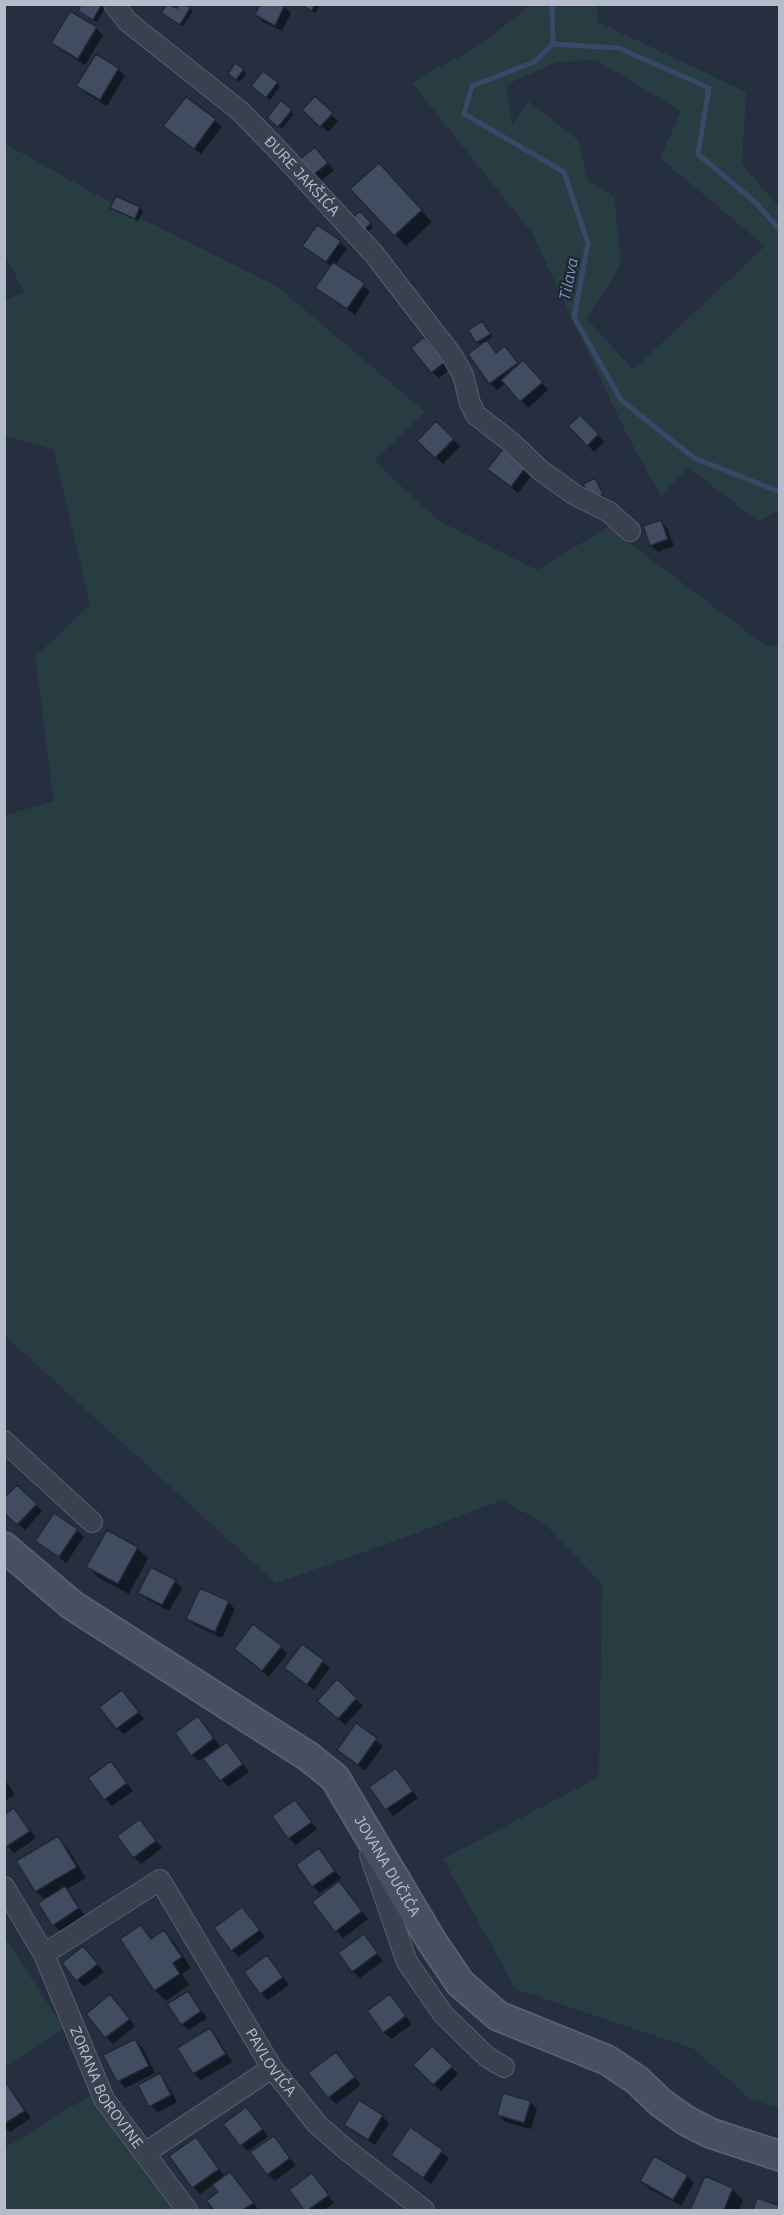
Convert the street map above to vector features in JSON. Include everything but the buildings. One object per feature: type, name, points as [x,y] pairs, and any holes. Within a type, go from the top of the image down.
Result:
[{"type":"main road","name":"JOVANA DUČIĆA","points":[[4,1547],[72,1605],[309,1757],[335,1778],[431,1940],[460,1983],[498,2016],[607,2060],[637,2080],[660,2102],[685,2120],[710,2133],[780,2156]]},
{"type":"street","name":"ĐURE JAKŠIĆA","points":[[114,4],[128,22],[240,111],[374,254],[451,354],[463,375],[470,403],[476,415],[511,442],[540,470],[575,495],[609,512],[630,531]]},
{"type":"street","points":[[4,1442],[92,1522]]},
{"type":"street","points":[[355,1812],[407,1962],[443,2014],[487,2057],[504,2067]]},
{"type":"street","name":"PAVLOVIĆA","points":[[44,1954],[160,1880],[272,2068],[317,2124],[424,2211]]},
{"type":"street","name":"ZORANA BOROVINE","points":[[4,1887],[44,1954],[104,2099],[187,2211]]},
{"type":"street","points":[[145,2153],[272,2068]]},
{"type":"green space","points":[[596,4],[598,22],[746,92],[742,164],[780,208],[779,511],[758,521],[689,468],[664,492],[663,500],[627,435],[532,233],[412,83],[474,49],[531,5]],"holes":[[[596,60],[681,111],[660,158],[765,246],[633,370],[587,319],[621,264],[614,197],[588,181],[578,140],[528,101],[512,125],[506,85],[557,62]]]},
{"type":"green space","points":[[4,143],[120,208],[278,287],[425,412],[374,461],[439,521],[537,570],[608,527],[766,646],[779,645],[779,2108],[750,2099],[694,2049],[516,1989],[443,1859],[599,1777],[602,1584],[545,1524],[502,1500],[276,1583],[5,1336],[5,815],[54,801],[35,657],[90,605],[54,450],[5,436],[5,300],[24,292],[5,255]]},
{"type":"green space","points":[[4,1937],[64,2028],[5,2067],[4,2067]]},
{"type":"green space","points":[[92,2094],[174,2210],[5,2210],[5,2148]]},
{"type":"waterway","name":"Tilava","points":[[552,4],[553,44],[619,48],[709,88],[698,154],[756,203],[780,230]]},
{"type":"waterway","name":"Tilava","points":[[553,44],[534,62],[472,86],[464,114],[564,172],[588,243],[574,317],[621,400],[694,458],[780,492]]}]
